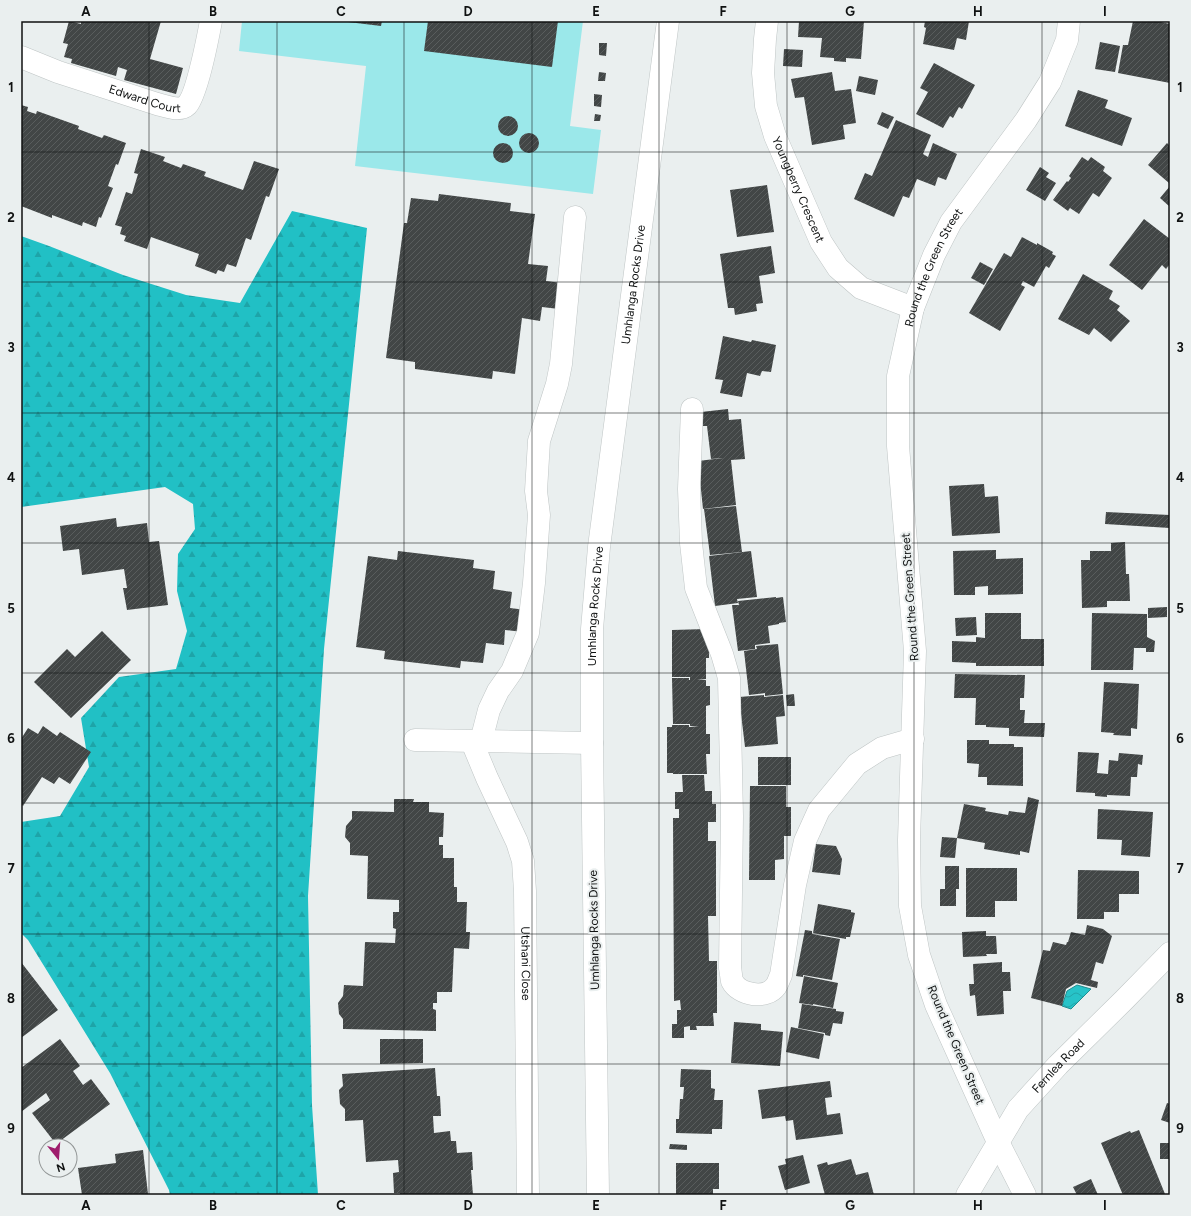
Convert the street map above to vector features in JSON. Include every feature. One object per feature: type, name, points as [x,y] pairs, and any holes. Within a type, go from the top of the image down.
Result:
[{"type":"street","name":"Edward Court","points":[[21,57],[58,72],[157,104],[170,108],[181,107],[186,105],[192,98],[196,87],[212,21]]},
{"type":"street","name":"Umhlanga Rocks Drive","points":[[598,1195],[592,743],[592,629],[599,547],[668,21]]},
{"type":"street","name":"Youngberry Crescent","points":[[767,21],[763,73],[766,106],[775,136],[821,242],[838,268],[860,288],[913,308]]},
{"type":"street","name":"Round the Green Street","points":[[1025,1195],[998,1142],[936,1005],[919,955],[910,906],[909,840],[915,651],[898,438],[898,376],[913,308],[934,255],[952,222],[1026,120],[1050,82],[1067,40],[1069,21]]},
{"type":"street","points":[[477,742],[489,710],[498,691],[512,671],[528,633],[539,514],[536,478],[539,442],[557,384],[561,364],[575,218]]},
{"type":"street","points":[[692,409],[689,489],[690,543],[696,588],[722,654],[729,678],[732,816],[730,968],[732,981],[738,987],[748,993],[762,995],[769,992],[776,986],[780,975],[795,885],[805,841],[819,810],[857,764],[882,748],[913,739]]},
{"type":"street","points":[[415,740],[592,743]]},
{"type":"street","name":"Utshani Close","points":[[477,742],[487,778],[517,842],[523,861],[525,891],[528,1195]]},
{"type":"street","name":"Fernlea Road","points":[[967,1195],[1018,1109],[1058,1065],[1170,953]]},
{"type":"shaded area","points":[[242,21],[583,21],[570,126],[601,130],[593,194],[355,166],[366,66],[239,51]]},
{"type":"green space","points":[[292,211],[367,228],[324,649],[308,896],[312,1105],[318,1195],[170,1195],[169,1190],[110,1073],[28,940],[21,933],[21,822],[60,816],[89,767],[81,718],[119,677],[176,669],[187,631],[177,591],[178,554],[195,529],[193,504],[165,487],[21,507],[21,236],[123,275],[186,295],[240,303]]},
{"type":"water","points":[[1077,985],[1091,989],[1071,1009],[1062,1006],[1067,991]]},
{"type":"building","points":[[69,21],[81,24],[81,21],[161,21],[150,59],[183,68],[176,94],[124,80],[127,70],[118,67],[116,76],[71,63],[72,59],[64,57],[68,44],[63,43]]},
{"type":"building","points":[[348,21],[382,21],[381,26]]},
{"type":"building","points":[[428,21],[558,21],[552,67],[424,51]]},
{"type":"building","points":[[799,21],[864,21],[861,59],[846,58],[846,62],[834,61],[834,58],[820,57],[822,38],[798,37]]},
{"type":"building","points":[[925,21],[969,21],[966,40],[957,38],[954,50],[923,44],[926,28],[924,27]]},
{"type":"building","points":[[1133,21],[1156,21],[1170,24],[1170,83],[1118,73],[1123,45],[1128,45]]},
{"type":"building","points":[[1100,42],[1120,46],[1115,72],[1095,69]]},
{"type":"building","points":[[599,43],[607,43],[606,56],[599,55]]},
{"type":"building","points":[[784,49],[803,50],[802,67],[783,66]]},
{"type":"building","points":[[934,63],[975,85],[962,109],[959,107],[953,118],[950,116],[943,128],[916,114],[928,92],[920,88]]},
{"type":"building","points":[[599,72],[606,73],[605,81],[598,81]]},
{"type":"building","points":[[832,72],[835,91],[851,89],[856,123],[843,125],[845,139],[812,145],[804,97],[795,98],[791,79]]},
{"type":"building","points":[[859,76],[878,80],[875,95],[856,91]]},
{"type":"building","points":[[1078,90],[1108,100],[1105,108],[1132,118],[1122,146],[1065,126]]},
{"type":"building","points":[[594,94],[602,95],[601,107],[594,106]]},
{"type":"building","points":[[21,105],[28,107],[27,111],[36,114],[37,111],[79,126],[78,129],[102,138],[104,135],[126,143],[108,186],[113,188],[101,218],[99,217],[96,227],[83,222],[82,226],[52,215],[52,218],[21,206]]},
{"type":"building","points":[[882,112],[894,117],[888,129],[877,124]]},
{"type":"building","points":[[595,114],[601,115],[600,121],[594,121]]},
{"type":"building","points":[[504,116],[512,116],[518,122],[518,130],[512,136],[504,136],[498,130],[498,122]]},
{"type":"building","points":[[896,120],[931,135],[923,154],[928,157],[933,143],[957,154],[946,180],[938,177],[935,186],[917,179],[909,198],[903,196],[894,217],[854,199],[865,173],[872,176]]},
{"type":"building","points":[[525,133],[533,133],[539,139],[539,147],[533,153],[525,153],[519,147],[519,139]]},
{"type":"building","points":[[499,143],[507,143],[513,149],[513,157],[507,163],[499,163],[493,157],[493,149]]},
{"type":"building","points":[[1167,143],[1170,146],[1169,183],[1148,165]]},
{"type":"building","points":[[141,149],[165,157],[163,161],[181,168],[183,164],[206,172],[204,176],[243,190],[254,161],[279,169],[269,197],[266,196],[251,240],[246,238],[236,267],[227,264],[224,272],[218,270],[216,274],[195,266],[199,254],[151,237],[147,249],[124,241],[126,236],[120,234],[122,227],[115,225],[126,192],[132,194],[138,174],[134,173]]},
{"type":"building","points":[[1082,157],[1088,161],[1091,157],[1105,167],[1103,171],[1112,178],[1099,197],[1093,193],[1079,214],[1070,208],[1068,211],[1053,200],[1071,178],[1069,176]]},
{"type":"building","points":[[1040,167],[1049,173],[1046,177],[1056,183],[1045,201],[1026,190]]},
{"type":"building","points":[[767,185],[774,232],[737,237],[730,190]]},
{"type":"building","points":[[1170,186],[1170,207],[1160,198]]},
{"type":"building","points":[[439,194],[511,203],[510,211],[535,214],[528,264],[548,266],[546,281],[562,283],[559,309],[542,307],[540,321],[522,318],[515,374],[493,371],[492,379],[415,369],[415,362],[386,358],[404,223],[407,223],[411,198],[438,201]]},
{"type":"building","points":[[1144,219],[1170,239],[1170,264],[1166,269],[1162,265],[1142,290],[1109,265]]},
{"type":"building","points":[[1022,237],[1037,245],[1037,243],[1053,252],[1052,254],[1056,256],[1049,268],[1046,266],[1034,287],[1023,281],[1021,285],[1025,287],[1000,331],[969,313],[1004,253],[1011,257]]},
{"type":"building","points":[[771,246],[775,273],[759,276],[763,303],[756,304],[757,311],[735,315],[734,308],[728,308],[720,254]]},
{"type":"building","points":[[980,262],[993,269],[984,285],[971,278]]},
{"type":"building","points":[[1083,274],[1113,291],[1109,299],[1120,306],[1117,310],[1130,321],[1111,342],[1094,328],[1089,335],[1058,319]]},
{"type":"building","points":[[723,336],[751,342],[752,340],[776,345],[771,372],[762,371],[760,376],[747,373],[742,397],[720,393],[723,380],[715,379]]},
{"type":"building","points":[[728,409],[729,420],[741,419],[745,459],[731,460],[736,505],[703,509],[698,461],[723,458],[711,459],[707,426],[703,426],[701,412]]},
{"type":"building","points":[[984,484],[985,497],[998,496],[1000,533],[952,536],[949,486]]},
{"type":"building","points":[[736,506],[742,552],[710,555],[704,509]]},
{"type":"building","points":[[1106,512],[1170,515],[1170,528],[1105,524]]},
{"type":"building","points":[[116,518],[117,527],[147,523],[149,542],[159,541],[168,605],[127,610],[123,588],[127,588],[124,569],[82,575],[79,549],[63,551],[60,526]]},
{"type":"building","points":[[1125,542],[1126,574],[1129,574],[1130,601],[1107,601],[1107,607],[1082,608],[1081,560],[1090,560],[1090,551],[1111,551],[1111,543]]},
{"type":"building","points":[[996,550],[996,559],[1023,558],[1023,594],[988,595],[988,586],[975,587],[975,595],[954,595],[953,551]]},
{"type":"building","points":[[398,551],[474,560],[473,568],[495,571],[493,589],[512,592],[510,608],[526,610],[523,632],[505,630],[504,645],[486,643],[483,663],[461,661],[460,668],[384,659],[385,651],[356,647],[368,556],[397,560]]},
{"type":"building","points":[[751,551],[757,597],[737,599],[738,603],[715,606],[709,556]]},
{"type":"building","points":[[783,597],[786,622],[768,626],[770,643],[755,645],[755,649],[738,651],[732,605],[739,605],[738,601]]},
{"type":"building","points":[[1167,607],[1167,617],[1148,618],[1148,608]]},
{"type":"building","points":[[985,613],[1021,613],[1021,639],[1044,639],[1044,666],[976,666],[976,663],[952,662],[952,641],[976,642],[976,637],[985,638]]},
{"type":"building","points":[[1092,613],[1147,614],[1147,637],[1155,641],[1154,652],[1146,652],[1146,648],[1134,648],[1133,670],[1091,670]]},
{"type":"building","points":[[976,617],[977,635],[956,636],[955,618]]},
{"type":"building","points":[[706,629],[709,639],[709,658],[706,658],[706,679],[697,679],[706,680],[706,686],[710,686],[710,705],[706,706],[706,734],[710,734],[710,754],[706,754],[707,774],[667,773],[667,727],[672,727],[672,725],[689,725],[689,727],[699,727],[690,726],[690,724],[673,724],[672,678],[689,678],[690,680],[690,677],[672,677],[672,630]]},
{"type":"building","points":[[102,631],[131,660],[71,718],[34,682],[67,649],[75,657]]},
{"type":"building","points":[[778,644],[783,694],[765,696],[765,693],[749,695],[744,651],[757,649],[756,646]]},
{"type":"building","points":[[955,674],[1025,675],[1024,698],[1020,698],[1020,710],[1025,710],[1024,723],[1045,723],[1044,737],[1009,736],[1009,728],[975,725],[976,698],[954,698]]},
{"type":"building","points":[[1104,682],[1139,684],[1137,729],[1131,728],[1131,736],[1113,735],[1114,733],[1101,732]]},
{"type":"building","points":[[794,694],[795,706],[787,706],[786,695]]},
{"type":"building","points":[[764,695],[764,697],[783,695],[785,716],[776,717],[778,744],[745,747],[739,697]]},
{"type":"building","points":[[43,726],[57,736],[60,732],[91,752],[70,784],[59,777],[54,784],[42,777],[23,806],[21,804],[21,739],[28,728],[38,734]]},
{"type":"building","points":[[967,740],[989,740],[989,744],[1014,744],[1014,747],[1023,747],[1023,786],[987,785],[987,777],[978,777],[979,764],[967,763]]},
{"type":"building","points":[[1078,752],[1099,753],[1097,773],[1108,774],[1109,760],[1118,761],[1119,753],[1143,755],[1142,765],[1138,764],[1137,777],[1131,777],[1130,796],[1107,795],[1107,797],[1095,796],[1095,793],[1076,792]]},
{"type":"building","points":[[758,757],[791,757],[791,785],[758,785]]},
{"type":"building","points":[[682,775],[704,775],[705,791],[712,791],[712,804],[716,804],[716,822],[708,822],[708,841],[716,841],[716,916],[708,916],[709,961],[717,961],[717,1013],[713,1013],[714,1026],[696,1026],[697,1030],[690,1030],[690,1026],[684,1027],[684,1038],[672,1038],[672,1024],[677,1024],[677,1010],[681,1010],[680,1000],[674,1001],[673,818],[679,818],[679,809],[675,809],[675,792],[683,792]]},
{"type":"building","points":[[750,786],[786,786],[786,807],[791,807],[791,836],[784,836],[784,859],[775,860],[775,880],[749,880]]},
{"type":"building","points":[[1028,797],[1039,800],[1029,853],[1020,851],[1020,855],[984,849],[985,843],[957,838],[964,804],[986,808],[985,811],[1008,815],[1009,811],[1025,813]]},
{"type":"building","points":[[394,799],[414,799],[413,802],[429,802],[429,812],[444,813],[443,837],[439,837],[439,845],[443,845],[443,858],[454,858],[454,887],[457,887],[457,902],[467,902],[466,932],[470,932],[469,949],[454,948],[452,992],[437,992],[437,1003],[433,1003],[433,1009],[436,1010],[436,1031],[343,1029],[343,1019],[339,1014],[338,1003],[343,996],[344,985],[363,986],[365,942],[395,943],[396,929],[393,928],[393,912],[399,912],[399,900],[367,899],[368,856],[350,855],[350,843],[345,837],[346,826],[352,819],[352,811],[394,812]]},
{"type":"building","points":[[1098,809],[1153,812],[1150,857],[1121,855],[1122,840],[1097,839]]},
{"type":"building","points":[[942,837],[957,838],[955,858],[940,857]]},
{"type":"building","points":[[816,844],[836,846],[842,859],[840,875],[812,872]]},
{"type":"building","points":[[945,866],[959,866],[959,889],[956,889],[956,906],[940,906],[940,889],[945,889]]},
{"type":"building","points":[[966,868],[1017,868],[1017,901],[995,901],[995,917],[966,917]]},
{"type":"building","points":[[1078,870],[1139,871],[1139,894],[1119,894],[1119,912],[1104,912],[1104,919],[1077,919]]},
{"type":"building","points":[[818,904],[851,910],[851,912],[855,913],[850,937],[846,937],[846,939],[813,933]]},
{"type":"building","points":[[1087,925],[1103,929],[1112,936],[1103,964],[1096,962],[1091,980],[1098,982],[1097,988],[1076,983],[1066,989],[1062,1006],[1031,998],[1043,950],[1050,951],[1053,942],[1066,945],[1071,932],[1085,935]]},
{"type":"building","points":[[805,930],[812,931],[812,934],[840,939],[832,980],[803,975],[803,977],[796,976]]},
{"type":"building","points":[[986,931],[986,936],[996,936],[997,954],[963,957],[962,932]]},
{"type":"building","points":[[21,962],[58,1010],[21,1038]]},
{"type":"building","points":[[1002,962],[1002,972],[1010,972],[1011,991],[1003,991],[1004,1014],[977,1016],[975,995],[970,996],[969,984],[974,984],[973,964]]},
{"type":"building","points":[[804,976],[838,983],[833,1008],[799,1003]]},
{"type":"building","points":[[802,1004],[836,1009],[836,1011],[844,1012],[842,1024],[833,1023],[830,1036],[825,1035],[825,1033],[798,1028]]},
{"type":"building","points":[[734,1022],[761,1024],[761,1030],[783,1032],[780,1066],[731,1063]]},
{"type":"building","points":[[791,1027],[824,1034],[819,1059],[786,1052]]},
{"type":"building","points":[[60,1039],[80,1066],[73,1071],[83,1085],[91,1079],[110,1104],[64,1138],[51,1138],[32,1113],[50,1100],[46,1093],[21,1112],[21,1068]]},
{"type":"building","points":[[380,1039],[423,1039],[423,1063],[380,1064]]},
{"type":"building","points":[[435,1068],[437,1096],[440,1096],[441,1116],[433,1116],[434,1133],[450,1131],[451,1141],[456,1141],[457,1153],[472,1152],[473,1170],[471,1170],[473,1195],[400,1195],[400,1193],[394,1193],[393,1173],[399,1172],[398,1160],[366,1162],[363,1120],[345,1121],[345,1109],[340,1104],[339,1090],[343,1086],[342,1074]]},
{"type":"building","points":[[681,1069],[711,1070],[711,1088],[715,1089],[714,1100],[723,1100],[722,1129],[712,1129],[712,1134],[676,1133],[676,1119],[679,1119],[680,1099],[683,1099],[684,1087],[680,1087]]},
{"type":"building","points":[[830,1081],[832,1097],[825,1098],[827,1115],[840,1113],[843,1134],[796,1140],[793,1120],[786,1121],[785,1116],[762,1119],[758,1090]]},
{"type":"building","points":[[1167,1103],[1170,1104],[1170,1123],[1161,1120]]},
{"type":"building","points":[[1139,1130],[1165,1194],[1163,1195],[1123,1195],[1101,1143],[1130,1131],[1131,1133]]},
{"type":"building","points":[[1160,1143],[1170,1143],[1170,1159],[1160,1159]]},
{"type":"building","points":[[670,1144],[687,1145],[687,1150],[669,1149]]},
{"type":"building","points":[[143,1150],[148,1194],[82,1195],[78,1168],[116,1163],[115,1154]]},
{"type":"building","points":[[803,1155],[810,1183],[785,1190],[778,1166],[786,1164],[785,1159]]},
{"type":"building","points":[[851,1159],[856,1175],[868,1172],[874,1195],[825,1195],[817,1165],[827,1162],[828,1165]]},
{"type":"building","points":[[676,1163],[719,1163],[719,1189],[713,1189],[713,1195],[676,1195]]},
{"type":"building","points":[[1091,1179],[1098,1195],[1077,1195],[1073,1187]]}]
